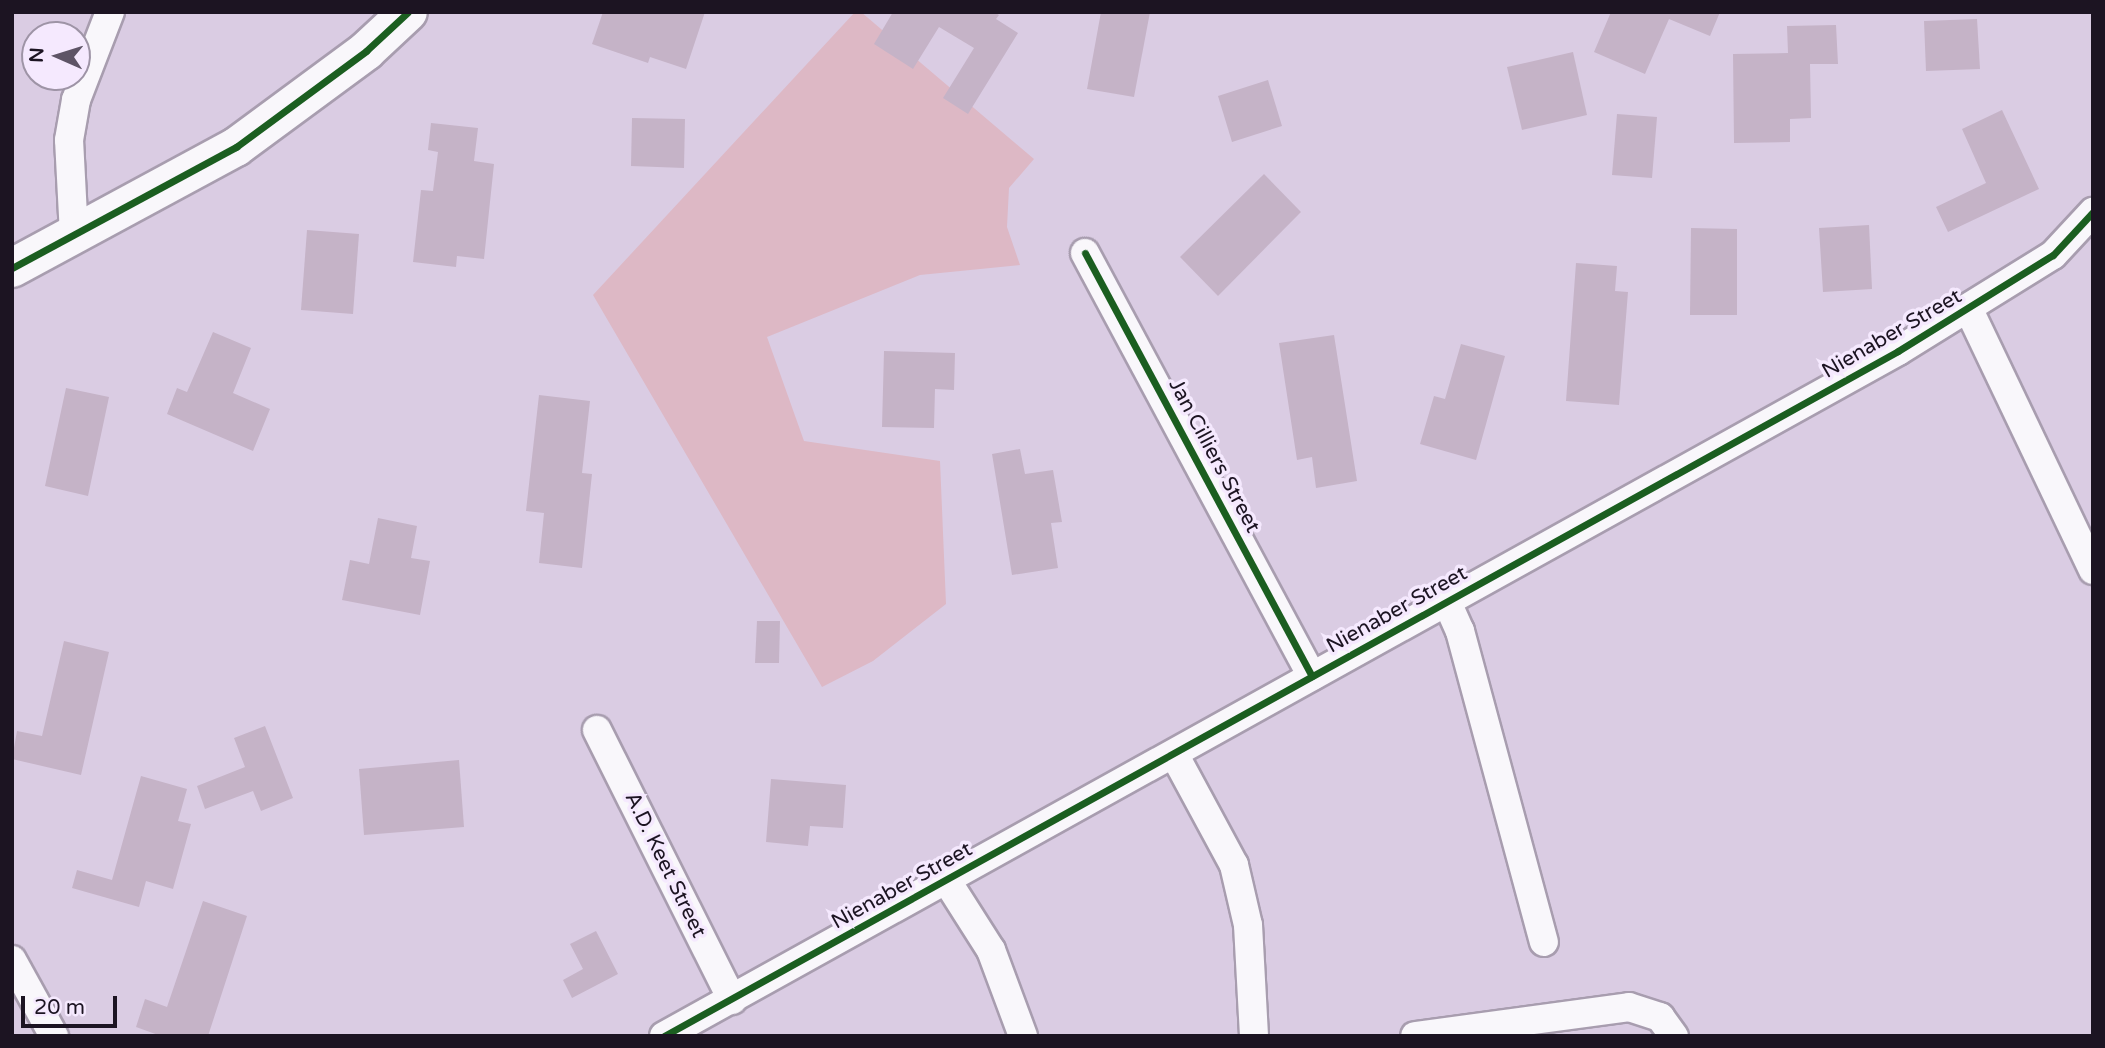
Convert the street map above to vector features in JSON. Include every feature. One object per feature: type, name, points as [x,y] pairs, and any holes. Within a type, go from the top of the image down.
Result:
[{"type":"street","points":[[74,235],[69,140],[76,100],[110,12]]},
{"type":"street","points":[[12,268],[236,147],[366,51],[408,12]]},
{"type":"street","name":"Nienaber Street","points":[[664,1036],[947,881],[1969,310],[2053,256],[2093,212]]},
{"type":"street","name":"Jan Cilliers Street","points":[[1085,253],[1312,677]]},
{"type":"street","points":[[1969,310],[2093,570]]},
{"type":"street","points":[[1447,602],[1460,631],[1545,942]]},
{"type":"street","name":"A.D. Keet Street","points":[[597,730],[732,1000]]},
{"type":"street","points":[[1174,754],[1234,865],[1248,925],[1254,1036]]},
{"type":"street","points":[[947,881],[991,950],[1023,1036]]},
{"type":"street","points":[[12,960],[54,1036]]},
{"type":"street","points":[[1415,1036],[1629,1007],[1660,1017],[1674,1036]]},
{"type":"shaded area","points":[[855,12],[861,12],[1034,159],[1009,188],[1007,227],[1020,265],[920,275],[767,337],[804,441],[940,461],[946,604],[873,661],[822,687],[593,295]]},
{"type":"building","points":[[603,12],[705,12],[686,69],[650,57],[648,63],[592,44]]},
{"type":"building","points":[[893,12],[994,12],[999,15],[996,19],[1018,33],[968,114],[943,98],[974,48],[939,27],[913,69],[874,44]]},
{"type":"building","points":[[1101,12],[1150,12],[1134,97],[1087,89]]},
{"type":"building","points":[[1611,12],[1720,12],[1710,36],[1669,19],[1645,74],[1594,52]]},
{"type":"building","points":[[1977,19],[1980,69],[1926,71],[1924,21]]},
{"type":"building","points":[[1836,25],[1838,64],[1810,64],[1811,118],[1790,119],[1790,142],[1734,143],[1733,54],[1788,53],[1787,26]]},
{"type":"building","points":[[1573,52],[1587,115],[1522,130],[1507,67]]},
{"type":"building","points":[[1268,80],[1282,126],[1232,142],[1218,96]]},
{"type":"building","points":[[2002,110],[2039,189],[1948,232],[1936,207],[1986,183],[1962,129]]},
{"type":"building","points":[[1617,114],[1657,117],[1652,178],[1612,175]]},
{"type":"building","points":[[632,118],[685,119],[684,168],[631,166]]},
{"type":"building","points":[[431,123],[478,128],[474,161],[494,164],[484,259],[457,256],[456,267],[413,262],[421,190],[433,191],[438,152],[428,150]]},
{"type":"building","points":[[1264,174],[1301,212],[1218,296],[1180,257]]},
{"type":"building","points":[[1869,225],[1872,289],[1823,292],[1819,228]]},
{"type":"building","points":[[1691,228],[1737,229],[1737,315],[1690,315]]},
{"type":"building","points":[[307,230],[359,234],[353,314],[301,310]]},
{"type":"building","points":[[1576,263],[1617,266],[1615,291],[1628,292],[1619,405],[1566,401]]},
{"type":"building","points":[[213,332],[251,348],[233,393],[270,409],[253,451],[167,414],[177,388],[187,392]]},
{"type":"building","points":[[1334,335],[1357,481],[1316,488],[1312,457],[1297,460],[1279,343]]},
{"type":"building","points":[[1461,344],[1505,356],[1476,460],[1420,444],[1434,396],[1445,399]]},
{"type":"building","points":[[884,351],[955,353],[954,390],[935,389],[934,428],[882,427]]},
{"type":"building","points":[[66,388],[109,397],[88,496],[45,486]]},
{"type":"building","points":[[539,395],[590,401],[582,473],[592,474],[582,568],[539,563],[544,513],[526,511]]},
{"type":"building","points":[[1020,449],[1025,474],[1053,470],[1062,522],[1051,523],[1058,568],[1012,575],[992,454]]},
{"type":"building","points":[[378,518],[417,526],[411,558],[430,561],[420,615],[342,600],[350,560],[369,564]]},
{"type":"building","points":[[757,621],[780,621],[779,663],[755,663]]},
{"type":"building","points":[[64,641],[109,652],[81,775],[12,759],[17,731],[42,736]]},
{"type":"building","points":[[265,726],[293,798],[261,811],[253,791],[205,809],[197,786],[245,767],[234,738]]},
{"type":"building","points":[[459,760],[464,827],[364,835],[359,769]]},
{"type":"building","points":[[141,776],[187,789],[178,821],[191,824],[173,889],[146,881],[139,907],[72,888],[77,870],[112,880]]},
{"type":"building","points":[[771,779],[846,785],[843,828],[810,826],[808,846],[766,842]]},
{"type":"building","points":[[203,901],[247,916],[208,1036],[161,1036],[136,1027],[145,999],[167,1007]]},
{"type":"building","points":[[596,931],[618,974],[572,998],[563,980],[583,969],[570,944]]},
{"type":"cycle path","points":[[12,268],[236,147],[366,51],[408,12]]},
{"type":"cycle path","points":[[664,1036],[1898,351],[2053,255],[2093,212]]},
{"type":"cycle path","points":[[1085,253],[1312,676]]}]
